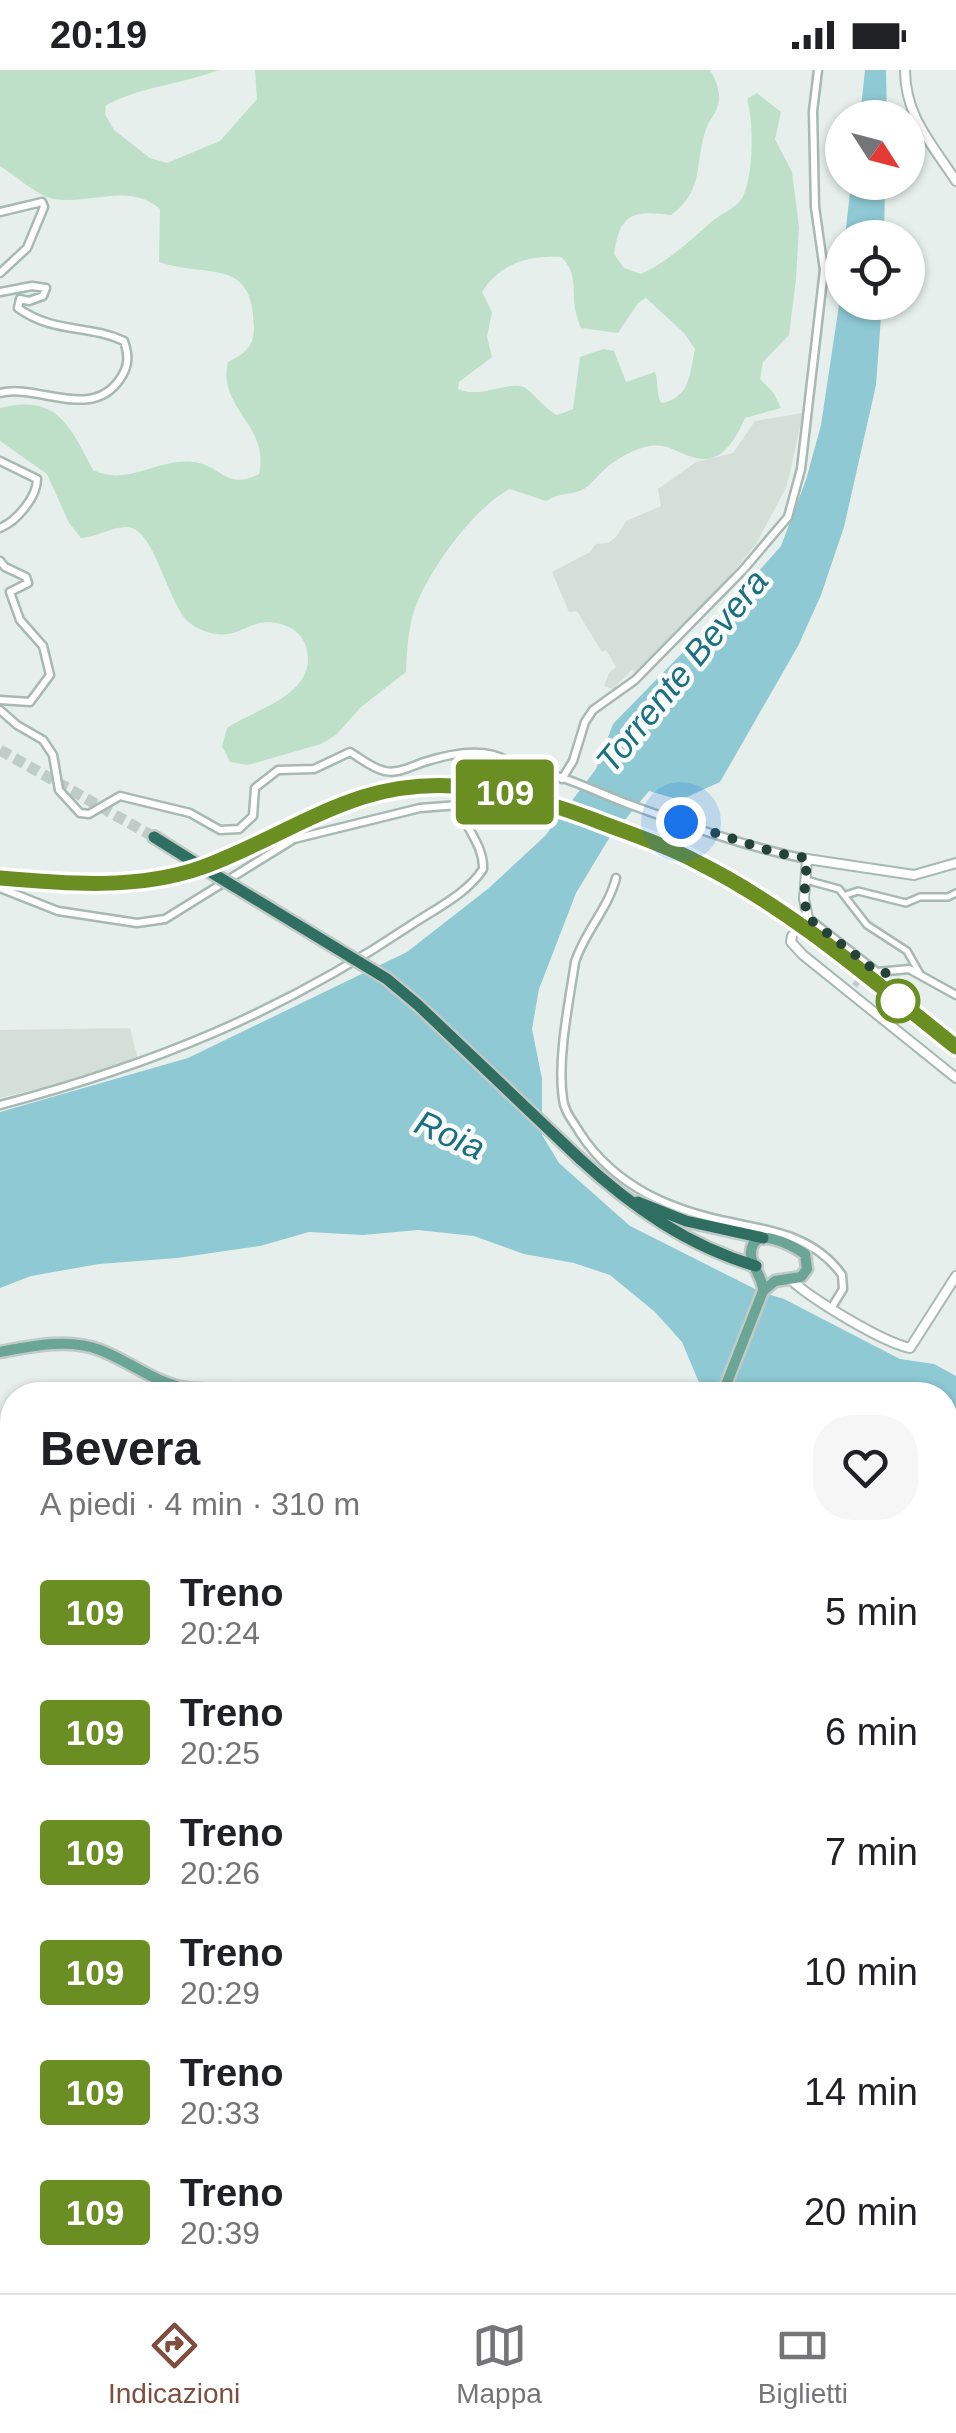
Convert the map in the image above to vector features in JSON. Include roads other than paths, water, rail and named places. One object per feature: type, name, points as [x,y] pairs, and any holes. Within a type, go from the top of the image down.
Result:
[{"type":"highway","points":[[154,837],[387,979],[618,1193],[680,1236],[756,1266]]},
{"type":"highway","points":[[618,1193],[672,1216],[764,1238]]},
{"type":"main road","points":[[727,1382],[763,1291],[775,1281],[800,1277],[807,1269],[807,1259],[801,1251],[764,1238],[755,1242],[751,1250],[763,1291]]},
{"type":"main road","points":[[756,1266],[788,1279]]},
{"type":"main road","points":[[0,1352],[64,1343],[84,1345],[103,1350],[167,1382]]},
{"type":"street","points":[[564,780],[593,710],[635,680],[744,570],[788,516],[802,469],[824,270],[815,206],[813,112],[818,70]]},
{"type":"street","points":[[905,70],[905,92],[912,115],[956,181]]},
{"type":"street","points":[[0,212],[42,202],[44,206],[28,248],[0,272]]},
{"type":"street","points":[[0,292],[32,286],[46,288],[36,299],[20,299],[18,308],[41,323],[111,335],[124,341],[128,365],[112,390],[86,399],[72,401],[36,392],[0,393]]},
{"type":"street","points":[[0,461],[37,479],[37,490],[13,520],[0,528]]},
{"type":"street","points":[[0,560],[5,567],[26,577],[25,586],[10,592],[20,620],[43,646],[50,675],[30,702],[0,700]]},
{"type":"street","points":[[0,710],[43,740],[53,755],[58,790],[80,813],[88,814],[120,796],[190,813],[220,830],[238,830],[253,816],[255,788],[278,770],[314,769],[350,752],[384,771],[450,756],[484,753],[506,757],[515,767]]},
{"type":"street","points":[[0,1105],[87,1082],[183,1047],[295,994],[376,948],[461,891],[483,869],[484,858],[462,821],[459,804],[464,794],[488,774],[515,767],[777,853],[914,875],[956,862]]},
{"type":"street","points":[[0,888],[58,911],[137,923],[150,921],[165,918],[294,839],[420,808],[459,804]]},
{"type":"street","points":[[807,858],[808,918],[877,972],[909,969],[956,994]]},
{"type":"street","points":[[616,878],[611,897],[580,944],[574,962],[562,1077],[564,1108],[587,1144],[614,1173],[649,1195],[679,1211],[784,1233],[818,1250],[842,1275],[842,1289],[832,1308]]},
{"type":"street","points":[[806,880],[832,884],[846,896],[866,925],[907,951],[920,974]]},
{"type":"street","points":[[846,896],[858,891],[906,903],[920,897],[948,898],[956,894]]},
{"type":"street","points":[[792,936],[791,942],[802,955],[956,1078]]},
{"type":"street","points":[[807,1269],[807,1286],[812,1296]]},
{"type":"street","points":[[788,1279],[832,1308],[910,1348],[956,1276]]},
{"type":"water","points":[[865,70],[886,70],[887,100],[862,100]]},
{"type":"water","points":[[849,200],[885,200],[884,220],[847,220]]},
{"type":"water","points":[[837,320],[881,320],[876,385],[844,527],[821,595],[798,646],[720,782],[680,800],[649,791],[608,840],[576,893],[539,989],[532,1029],[542,1079],[542,1135],[559,1163],[630,1226],[900,1359],[934,1364],[956,1376],[956,1382],[699,1382],[682,1342],[655,1312],[610,1275],[574,1263],[524,1254],[474,1236],[418,1230],[363,1235],[309,1232],[260,1246],[99,1264],[31,1276],[0,1288],[0,1112],[188,1058],[407,952],[489,888],[545,836],[596,769],[613,724],[781,546],[806,480],[821,425]]},
{"type":"tunnel","points":[[0,750],[154,837]]},
{"type":"tunnel","points":[[792,936],[808,918]]},
{"type":"tunnel","points":[[849,993],[869,967]]},
{"type":"railway","points":[[0,878],[77,883],[154,879],[203,867],[363,797],[422,786],[479,788],[564,809],[659,844],[733,880],[831,948],[956,1047]]},
{"type":"train","name":"109","points":[[0,878],[67,884],[172,876],[201,868],[364,797],[412,787],[486,788],[540,800],[698,862],[789,918],[956,1047]]},
{"type":"water label","name":"Torrente Bevera","points":[[682,671]]},
{"type":"water label","name":"Roia","points":[[450,1135]]}]
